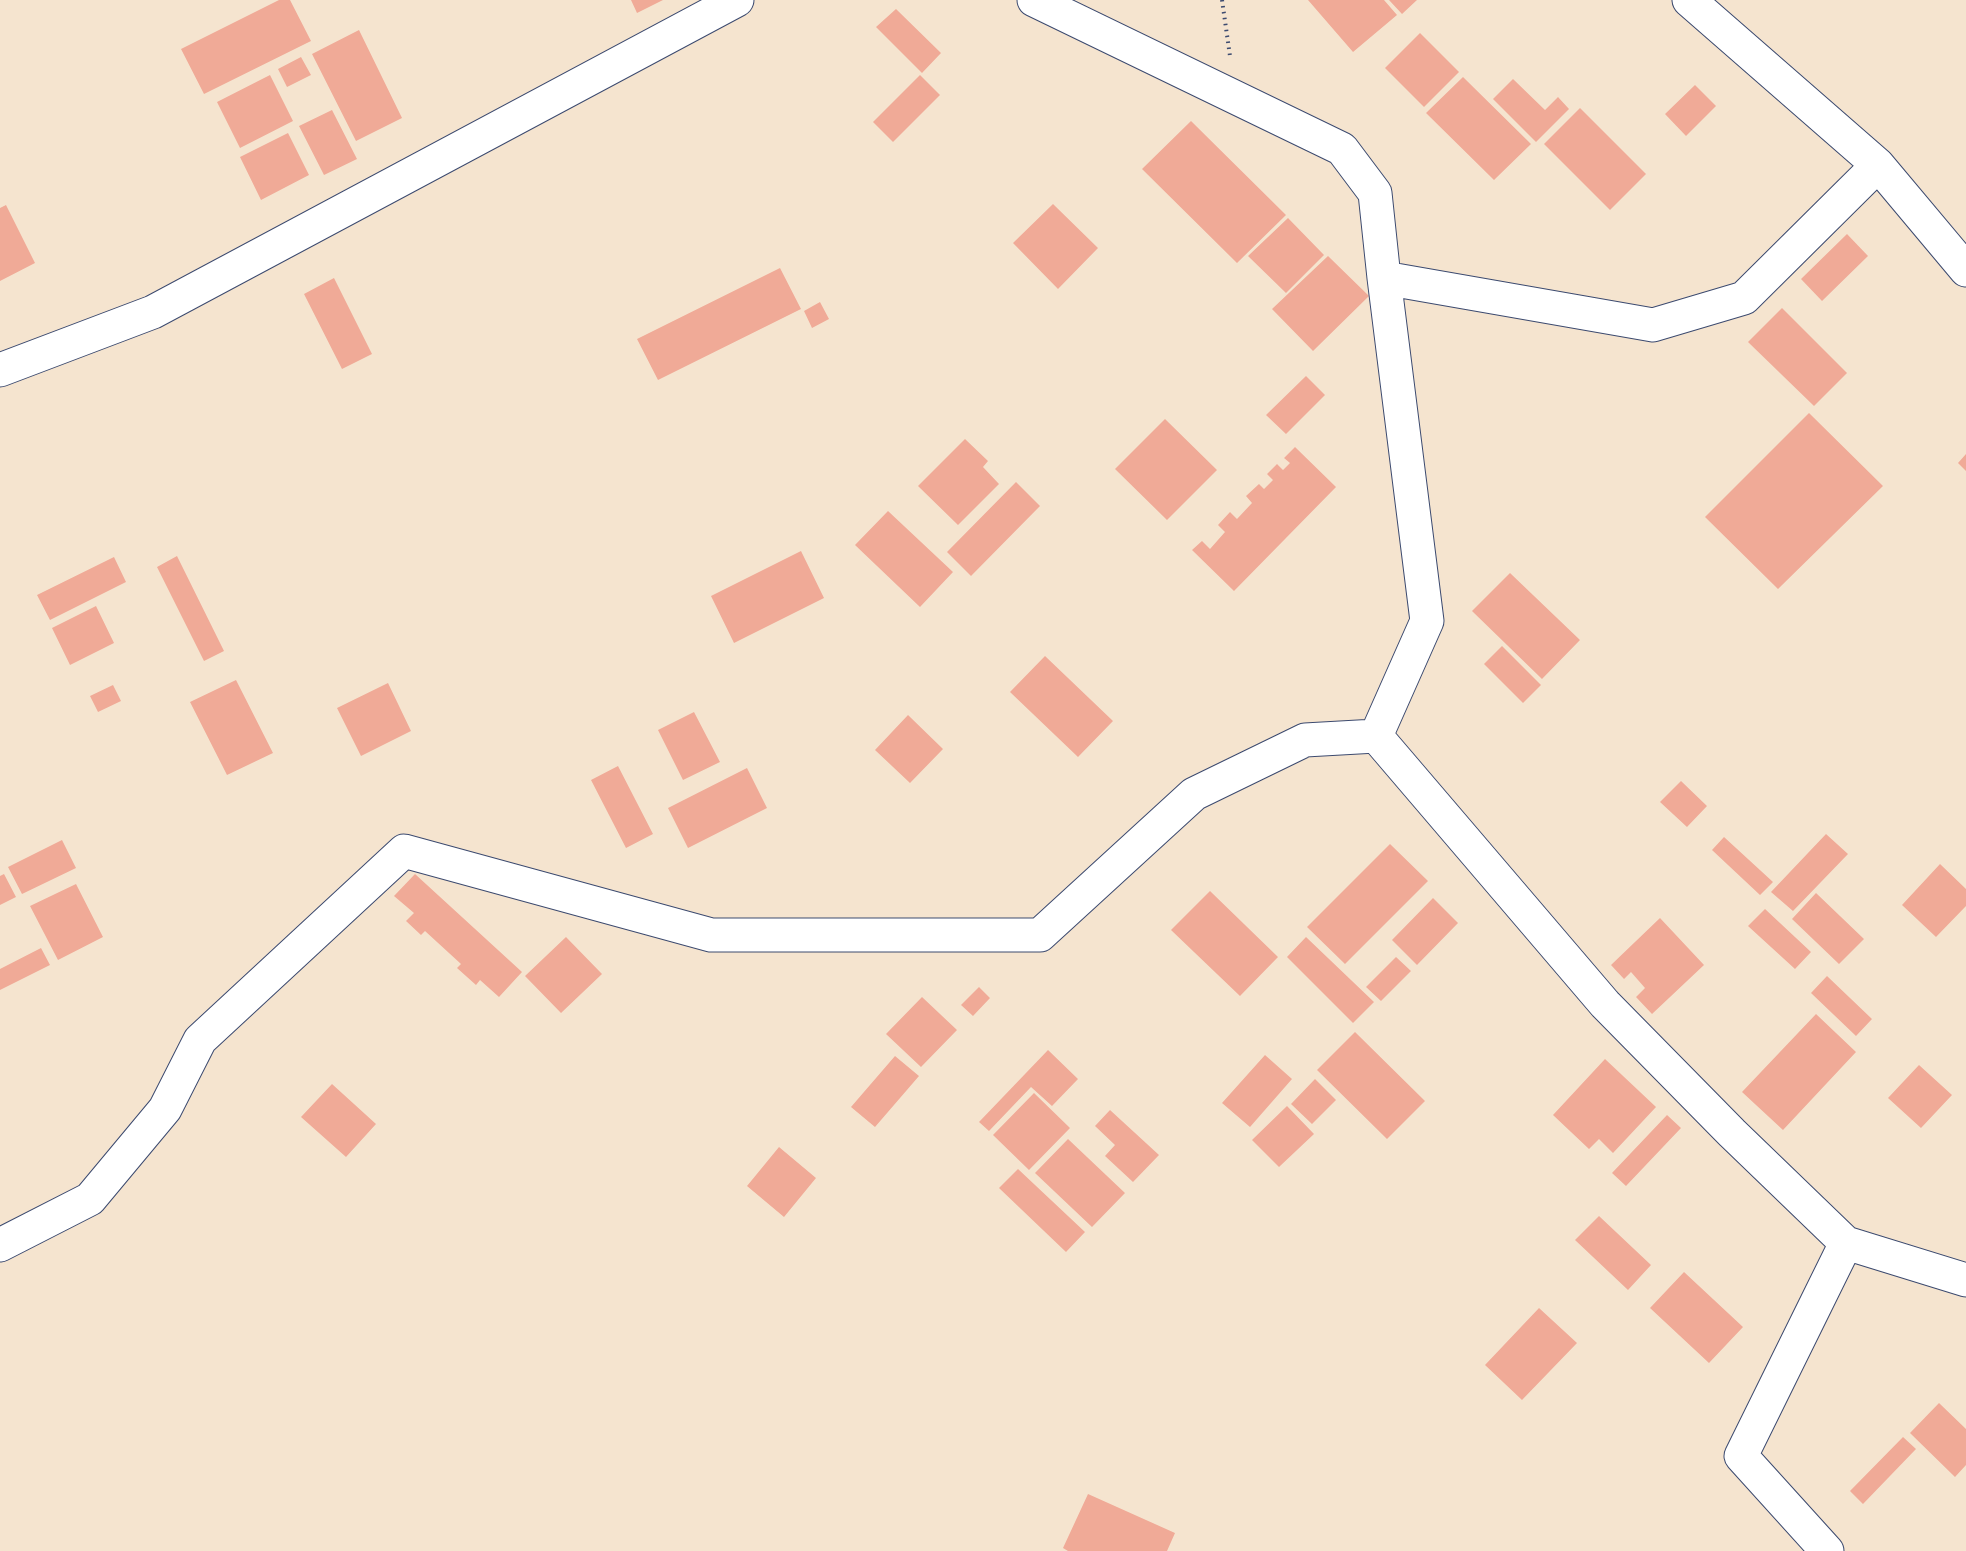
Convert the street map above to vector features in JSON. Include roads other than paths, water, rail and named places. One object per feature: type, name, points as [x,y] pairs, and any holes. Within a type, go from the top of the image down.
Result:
[{"type":"street","points":[[0,370],[153,312],[737,0]]},
{"type":"street","points":[[1034,0],[1342,149],[1375,193],[1428,621],[1376,736]]},
{"type":"street","points":[[1689,0],[1878,165],[1966,270]]},
{"type":"street","points":[[1384,278],[1653,325],[1744,298],[1878,165]]},
{"type":"street","points":[[1376,736],[1605,1004],[1732,1133],[1846,1243],[1966,1280]]},
{"type":"street","points":[[0,1245],[90,1199],[165,1109],[200,1040],[404,852],[711,935],[1040,935],[1194,794],[1305,740],[1376,736]]},
{"type":"street","points":[[1827,1551],[1741,1456],[1846,1243]]}]
